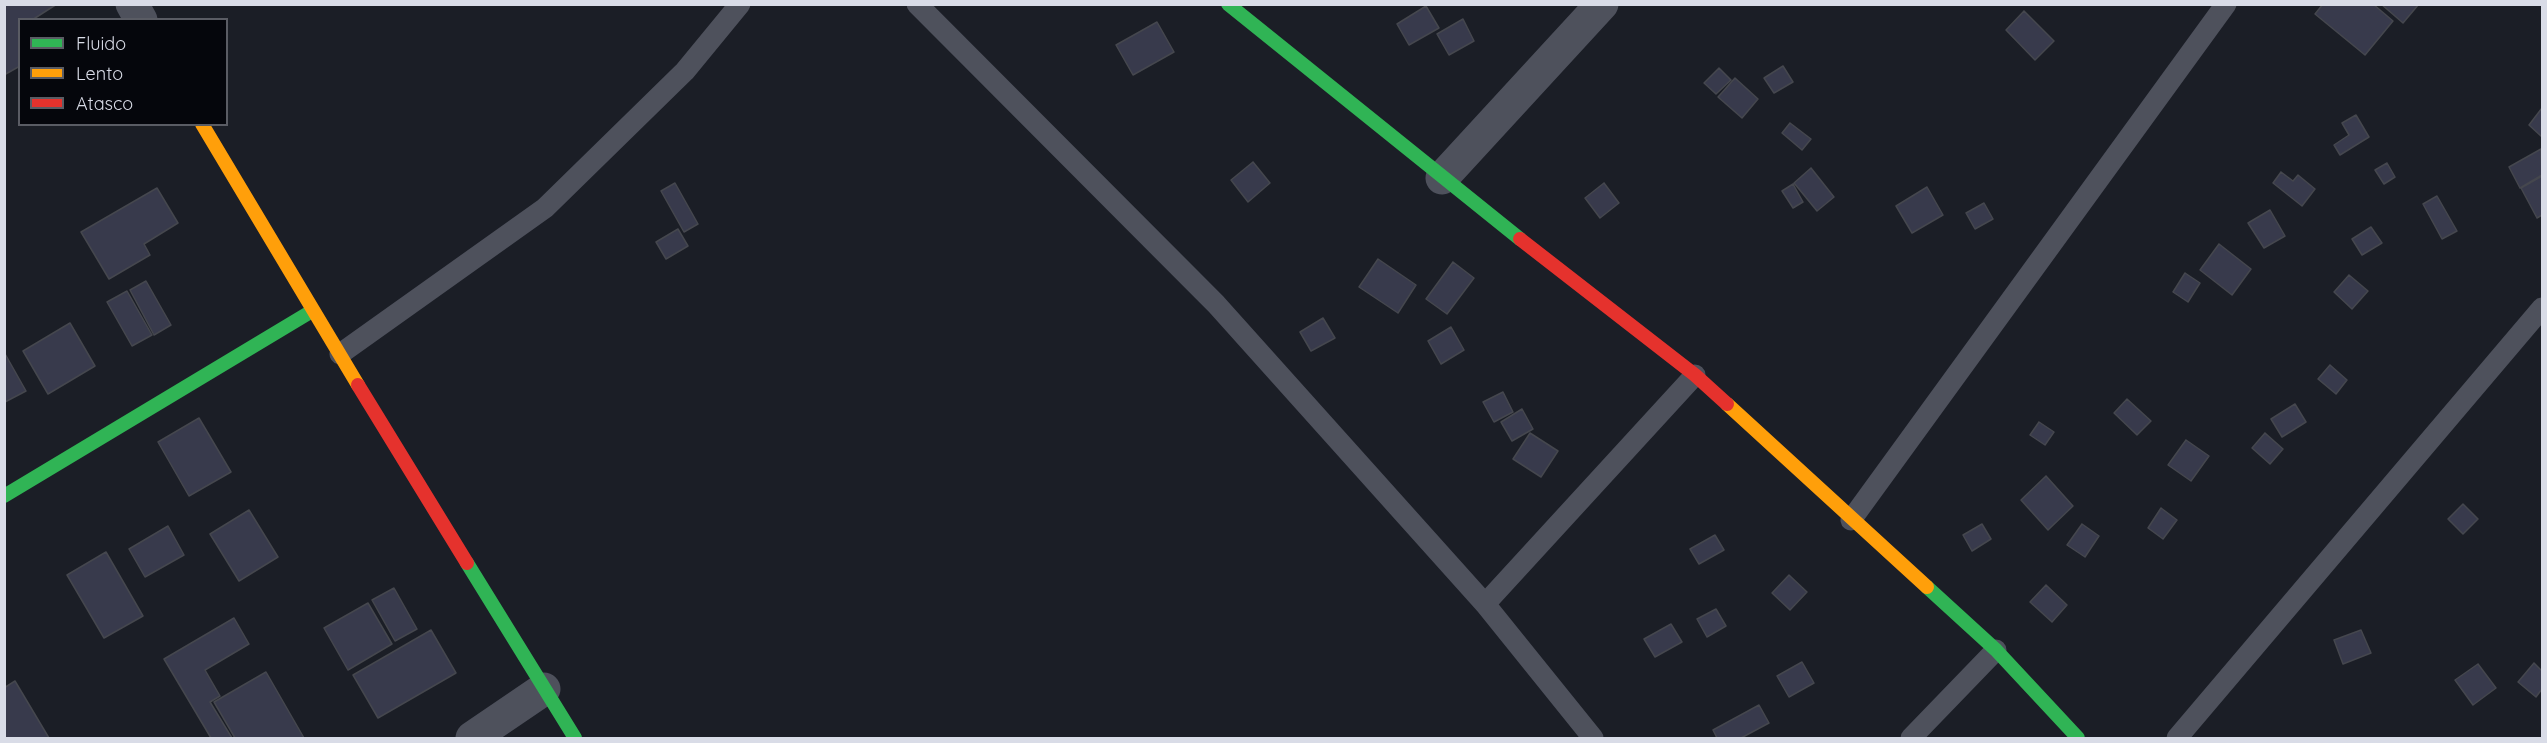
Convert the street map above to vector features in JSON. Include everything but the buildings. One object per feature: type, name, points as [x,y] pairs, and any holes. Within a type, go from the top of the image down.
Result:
[{"type":"street","points":[[132,4],[140,18]]},
{"type":"street","points":[[1227,4],[1442,178],[1695,375],[1851,520],[1996,650],[2078,738]]},
{"type":"street","points":[[1442,178],[1602,4]]},
{"type":"street","points":[[203,126],[312,311],[575,738]]},
{"type":"street","points":[[4,496],[312,311]]},
{"type":"street","points":[[472,738],[544,689]]},
{"type":"lane","points":[[340,354],[545,208],[685,70],[740,4]]},
{"type":"lane","points":[[917,4],[1216,304],[1485,604],[1593,738]]},
{"type":"lane","points":[[1851,520],[2226,4]]},
{"type":"lane","points":[[2177,738],[2542,308]]},
{"type":"lane","points":[[1485,604],[1695,375]]},
{"type":"lane","points":[[1911,738],[1996,650]]},
{"type":"traffic: fast","points":[[1228,4],[1520,239]]},
{"type":"traffic: fast","points":[[4,496],[312,311]]},
{"type":"traffic: fast","points":[[467,563],[575,738]]},
{"type":"traffic: fast","points":[[1927,587],[1996,650],[2078,738]]},
{"type":"traffic: slow","points":[[203,126],[358,385]]},
{"type":"traffic: slow","points":[[1727,404],[1927,587]]},
{"type":"traffic: jam","points":[[1520,239],[1695,375],[1727,404]]},
{"type":"traffic: jam","points":[[358,385],[467,563]]}]
